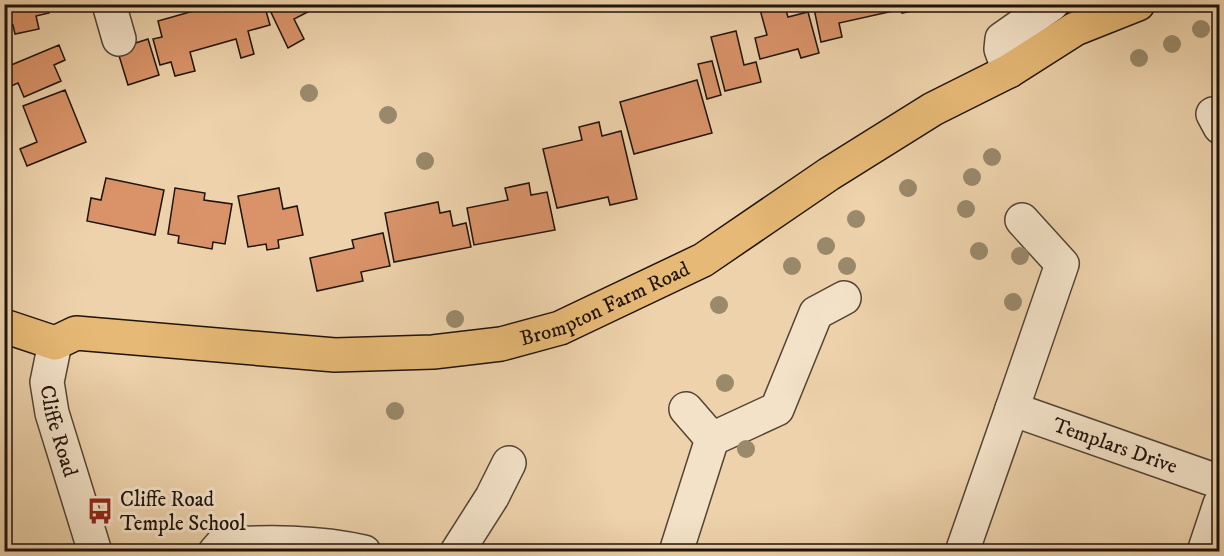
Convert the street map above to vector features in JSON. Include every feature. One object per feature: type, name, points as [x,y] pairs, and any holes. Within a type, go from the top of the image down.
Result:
[{"type":"main road","name":"Brompton Farm Road","points":[[55,343],[76,333],[335,355],[433,352],[501,344],[560,328],[703,260],[829,174],[933,109],[1009,71],[1075,29],[1138,4]]},
{"type":"main road","points":[[4,326],[55,343]]},
{"type":"street","points":[[109,4],[119,39]]},
{"type":"street","points":[[1009,71],[1001,49],[1002,39],[1052,4]]},
{"type":"street","points":[[962,552],[1062,264],[1023,220]]},
{"type":"street","points":[[676,552],[712,439],[777,409],[816,313],[844,298]]},
{"type":"street","name":"Cliffe Road","points":[[55,343],[46,382],[52,413],[95,552]]},
{"type":"street","points":[[686,409],[712,439]]},
{"type":"street","name":"Templars Drive","points":[[1012,409],[1220,482]]},
{"type":"street","points":[[457,552],[492,497],[509,463]]},
{"type":"street","points":[[1204,552],[1220,504]]},
{"type":"street","points":[[215,552],[222,544],[273,541],[331,544],[364,552]]},
{"type":"building","points":[[6,4],[47,4],[49,13],[36,16],[39,29],[15,34],[13,25],[4,26]]},
{"type":"building","points":[[218,4],[242,4],[243,9],[264,4],[270,25],[248,31],[254,54],[241,58],[236,39],[190,52],[195,71],[175,76],[171,62],[160,65],[153,39],[162,37],[158,21]]},
{"type":"building","points":[[267,4],[323,4],[294,19],[304,39],[288,48]]},
{"type":"building","points":[[784,4],[788,17],[808,12],[819,53],[801,58],[798,49],[760,59],[755,38],[767,35],[759,6]]},
{"type":"building","points":[[813,4],[896,4],[898,10],[839,23],[842,37],[821,42]]},
{"type":"building","points":[[900,4],[916,4],[917,10],[902,13]]},
{"type":"building","points":[[736,31],[744,65],[756,62],[761,82],[725,91],[711,37]]},
{"type":"building","points":[[148,39],[159,75],[128,85],[117,49]]},
{"type":"building","points":[[59,45],[65,60],[54,65],[61,81],[24,97],[18,83],[9,87],[4,68]]},
{"type":"building","points":[[712,61],[721,95],[707,99],[698,64]]},
{"type":"building","points":[[697,80],[712,133],[634,154],[620,102]]},
{"type":"building","points":[[65,90],[86,142],[27,166],[20,149],[37,142],[23,106]]},
{"type":"building","points":[[599,122],[602,136],[621,131],[637,199],[610,205],[608,197],[557,208],[543,149],[582,140],[579,127]]},
{"type":"building","points":[[106,178],[164,190],[155,235],[87,221],[91,198],[101,200]]},
{"type":"building","points":[[529,183],[531,195],[547,192],[555,230],[474,245],[467,208],[508,200],[505,188]]},
{"type":"building","points":[[175,188],[205,193],[204,200],[232,204],[225,244],[213,242],[212,249],[178,243],[179,236],[168,234]]},
{"type":"building","points":[[279,188],[283,209],[297,206],[303,235],[278,240],[279,248],[267,250],[266,244],[248,247],[238,196]]},
{"type":"building","points":[[438,202],[440,213],[450,211],[453,226],[466,223],[471,247],[394,262],[385,213]]},
{"type":"building","points":[[383,233],[390,266],[361,272],[363,281],[317,291],[310,258],[354,248],[352,240]]},
{"type":"place","name":"Cliffe Road Temple School","points":[[100,511]]}]
